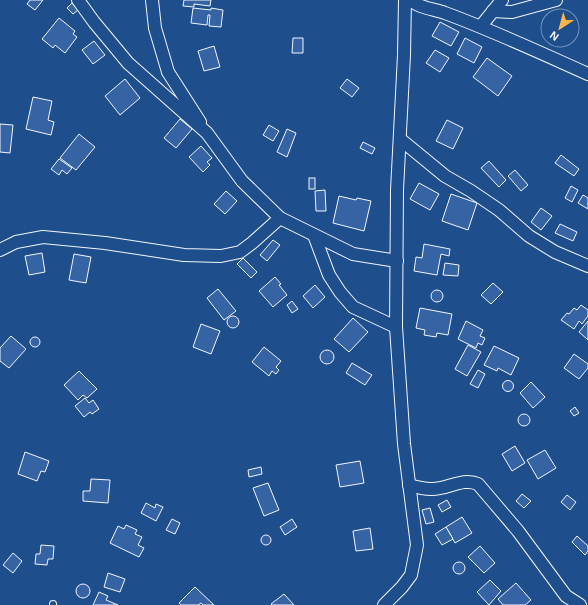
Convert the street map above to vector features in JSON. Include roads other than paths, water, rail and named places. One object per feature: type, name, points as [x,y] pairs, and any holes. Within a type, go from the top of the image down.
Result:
[{"type":"street","points":[[78,0],[128,63],[208,133]]},
{"type":"street","points":[[152,0],[156,28],[168,72],[242,181],[280,218],[353,254],[397,260]]},
{"type":"street","points":[[384,605],[402,587],[411,574],[417,545],[404,444],[396,327],[397,190],[405,0]]},
{"type":"street","points":[[411,0],[414,4],[436,9],[481,26],[588,74]]},
{"type":"street","points":[[481,26],[502,0]]},
{"type":"street","points":[[493,11],[512,12],[556,0]]},
{"type":"street","points":[[400,140],[445,176],[471,191],[498,210],[529,236],[554,252],[588,266]]},
{"type":"street","points":[[0,250],[16,242],[43,237],[104,243],[184,255],[221,256],[240,252],[280,218]]},
{"type":"street","points":[[314,235],[329,275],[340,292],[353,307],[396,327]]},
{"type":"street","points":[[409,485],[432,490],[466,482],[478,484],[518,531],[566,596],[580,605]]}]
